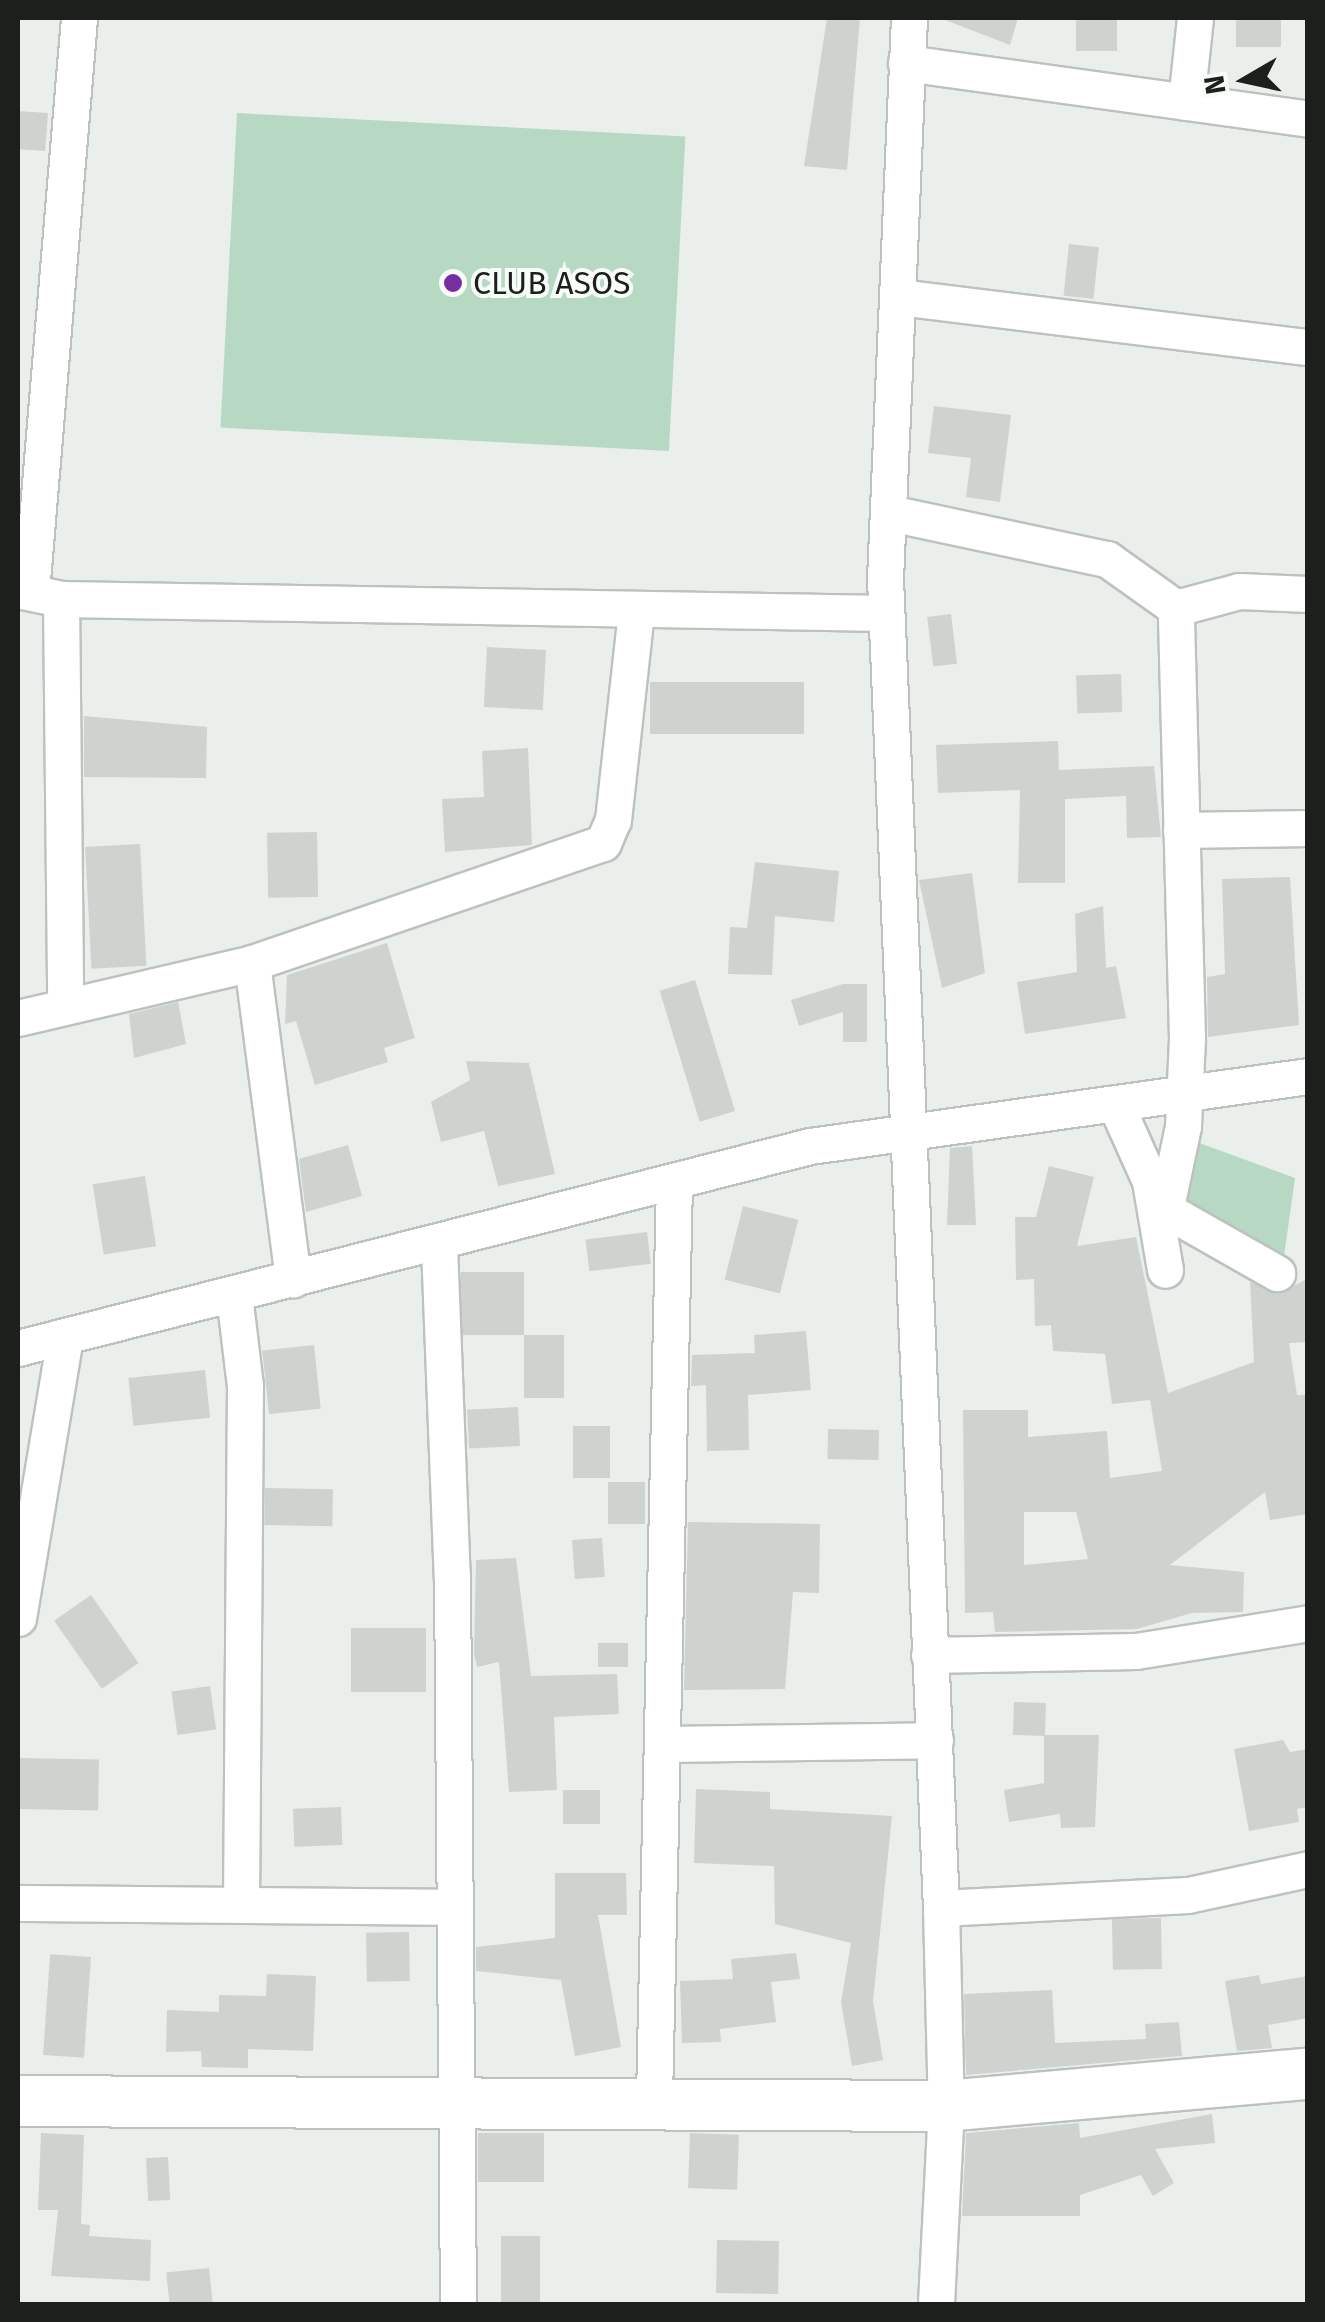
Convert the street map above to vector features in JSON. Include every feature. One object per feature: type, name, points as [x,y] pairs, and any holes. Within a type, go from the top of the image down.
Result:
[{"type":"street","points":[[65,1006],[36,594],[79,18]]},
{"type":"street","points":[[909,18],[886,613],[905,1127],[935,1740],[946,2106],[936,2304]]},
{"type":"street","points":[[1186,102],[1195,18]]},
{"type":"street","points":[[906,63],[1308,118]]},
{"type":"street","points":[[899,296],[1308,347]]},
{"type":"street","points":[[890,513],[1108,559],[1176,608]]},
{"type":"street","points":[[1176,608],[1239,590],[1308,594]]},
{"type":"street","points":[[36,594],[636,613],[886,613]]},
{"type":"street","points":[[1165,1270],[1164,1218],[1184,1095],[1176,608]]},
{"type":"street","points":[[18,1018],[252,963],[602,843],[614,820],[636,613]]},
{"type":"street","points":[[1181,830],[1308,828]]},
{"type":"street","points":[[252,963],[293,1279]]},
{"type":"street","points":[[18,1348],[905,1127],[1184,1095],[1308,1076]]},
{"type":"street","points":[[1115,1103],[1164,1218],[1277,1273]]},
{"type":"street","points":[[654,2100],[674,1186]]},
{"type":"street","points":[[439,1245],[458,2304]]},
{"type":"street","points":[[234,1295],[245,1386],[241,1904]]},
{"type":"street","points":[[18,1618],[65,1337]]},
{"type":"street","points":[[929,1655],[1136,1652],[1308,1623]]},
{"type":"street","points":[[664,1744],[935,1740]]},
{"type":"street","points":[[940,1908],[1188,1894],[1308,1869]]},
{"type":"street","points":[[18,1903],[451,1907]]},
{"type":"street","points":[[18,2102],[456,2104],[654,2100],[946,2106],[1308,2074]]},
{"type":"green space","name":"CLUB ASOS","points":[[237,113],[685,136],[669,451],[221,428]]},
{"type":"green space","points":[[1194,1141],[1295,1178],[1280,1285],[1166,1220]]},
{"type":"building","points":[[827,18],[860,18],[847,170],[804,166]]},
{"type":"building","points":[[940,18],[1018,18],[1010,45]]},
{"type":"building","points":[[1076,18],[1117,18],[1117,51],[1076,51]]},
{"type":"building","points":[[1236,18],[1281,18],[1281,47],[1236,47]]},
{"type":"building","points":[[18,111],[48,113],[45,151],[18,149]]},
{"type":"building","points":[[1069,244],[1099,247],[1093,299],[1064,296]]},
{"type":"building","points":[[934,406],[1011,415],[1000,502],[966,497],[971,458],[928,453]]},
{"type":"building","points":[[951,614],[957,664],[933,667],[927,617]]},
{"type":"building","points":[[487,647],[546,650],[543,710],[484,707]]},
{"type":"building","points":[[1121,674],[1122,712],[1077,714],[1076,676]]},
{"type":"building","points":[[650,682],[804,682],[804,734],[650,734]]},
{"type":"building","points":[[84,716],[207,727],[206,778],[84,777]]},
{"type":"building","points":[[1058,741],[1059,770],[1154,766],[1161,837],[1127,838],[1126,796],[1065,799],[1065,883],[1018,883],[1020,790],[938,793],[936,745]]},
{"type":"building","points":[[528,748],[532,845],[445,852],[442,799],[484,797],[482,751]]},
{"type":"building","points":[[317,832],[318,897],[268,898],[267,833]]},
{"type":"building","points":[[140,844],[146,966],[91,969],[85,847]]},
{"type":"building","points":[[755,862],[839,871],[834,922],[775,916],[772,975],[728,974],[730,927],[747,928]]},
{"type":"building","points":[[972,873],[985,973],[942,988],[919,880]]},
{"type":"building","points":[[1290,877],[1299,1025],[1208,1037],[1207,977],[1225,974],[1222,879]]},
{"type":"building","points":[[1103,906],[1106,968],[1116,966],[1126,1018],[1025,1034],[1017,982],[1077,972],[1075,914]]},
{"type":"building","points":[[387,943],[415,1038],[384,1048],[388,1062],[315,1085],[296,1021],[285,1024],[287,975]]},
{"type":"building","points":[[695,980],[735,1111],[700,1122],[660,991]]},
{"type":"building","points":[[843,984],[867,984],[867,1042],[843,1042],[843,1012],[799,1026],[791,1000]]},
{"type":"building","points":[[178,1002],[186,1044],[134,1058],[129,1014]]},
{"type":"building","points":[[466,1061],[529,1063],[555,1174],[498,1186],[484,1131],[441,1142],[431,1102],[470,1080]]},
{"type":"building","points":[[348,1145],[362,1196],[306,1212],[299,1159]]},
{"type":"building","points":[[972,1146],[976,1225],[947,1225],[950,1148]]},
{"type":"building","points":[[1049,1166],[1094,1177],[1077,1246],[1136,1237],[1168,1393],[1254,1362],[1250,1282],[1278,1294],[1305,1280],[1308,1342],[1289,1343],[1297,1395],[1308,1395],[1308,1514],[1270,1520],[1265,1492],[1170,1565],[1244,1572],[1243,1612],[1192,1613],[1137,1629],[995,1632],[993,1612],[965,1613],[963,1410],[1028,1410],[1028,1437],[1107,1431],[1110,1478],[1162,1471],[1150,1400],[1112,1404],[1105,1354],[1053,1351],[1051,1325],[1035,1326],[1034,1279],[1016,1280],[1015,1217],[1036,1217]],"holes":[[[1024,1512],[1076,1512],[1088,1559],[1024,1565]]]},
{"type":"building","points":[[145,1176],[156,1246],[104,1254],[93,1184]]},
{"type":"building","points":[[743,1206],[798,1220],[780,1294],[725,1280]]},
{"type":"building","points":[[647,1232],[651,1264],[589,1271],[585,1240]]},
{"type":"building","points":[[461,1272],[524,1272],[524,1335],[461,1335]]},
{"type":"building","points":[[806,1331],[811,1390],[748,1395],[749,1450],[707,1451],[706,1385],[691,1386],[692,1355],[755,1353],[754,1335]]},
{"type":"building","points":[[524,1335],[564,1335],[564,1398],[524,1398]]},
{"type":"building","points":[[314,1345],[321,1409],[269,1414],[262,1350]]},
{"type":"building","points":[[205,1370],[210,1418],[133,1426],[128,1378]]},
{"type":"building","points":[[518,1407],[520,1446],[469,1449],[467,1410]]},
{"type":"building","points":[[573,1426],[610,1426],[610,1478],[573,1478]]},
{"type":"building","points":[[828,1429],[879,1430],[878,1460],[827,1459]]},
{"type":"building","points":[[608,1482],[645,1482],[645,1524],[608,1524]]},
{"type":"building","points":[[265,1488],[333,1489],[332,1526],[264,1525]]},
{"type":"building","points":[[688,1522],[820,1524],[819,1593],[793,1592],[785,1689],[684,1690]]},
{"type":"building","points":[[602,1538],[605,1577],[575,1579],[572,1540]]},
{"type":"building","points":[[516,1558],[531,1676],[617,1674],[619,1714],[554,1717],[557,1790],[509,1792],[499,1662],[477,1667],[474,1653],[476,1560]]},
{"type":"building","points":[[91,1595],[139,1663],[102,1689],[54,1621]]},
{"type":"building","points":[[351,1628],[426,1628],[426,1692],[351,1692]]},
{"type":"building","points":[[598,1643],[628,1643],[628,1667],[598,1667]]},
{"type":"building","points":[[210,1686],[216,1730],[178,1735],[171,1691]]},
{"type":"building","points":[[1014,1702],[1046,1703],[1045,1736],[1013,1735]]},
{"type":"building","points":[[1044,1735],[1099,1735],[1095,1827],[1061,1828],[1060,1814],[1009,1822],[1004,1790],[1044,1783]]},
{"type":"building","points":[[1283,1740],[1290,1752],[1308,1749],[1308,1807],[1297,1809],[1299,1822],[1249,1831],[1234,1749]]},
{"type":"building","points":[[19,1758],[99,1759],[98,1810],[18,1809]]},
{"type":"building","points":[[696,1789],[770,1792],[770,1809],[892,1816],[873,2001],[883,2060],[852,2066],[841,2002],[851,1943],[775,1924],[774,1866],[694,1863]]},
{"type":"building","points":[[563,1790],[600,1790],[600,1824],[563,1824]]},
{"type":"building","points":[[341,1807],[342,1845],[294,1847],[293,1809]]},
{"type":"building","points":[[555,1873],[626,1873],[627,1915],[598,1915],[621,2047],[575,2056],[561,1980],[476,1971],[476,1947],[555,1938]]},
{"type":"building","points":[[1161,1918],[1162,1969],[1113,1970],[1112,1919]]},
{"type":"building","points":[[409,1932],[410,1981],[367,1982],[366,1933]]},
{"type":"building","points":[[796,1953],[800,1979],[771,1982],[776,2022],[720,2029],[721,2042],[682,2043],[680,1981],[733,1979],[731,1959]]},
{"type":"building","points":[[50,1954],[91,1957],[84,2058],[43,2055]]},
{"type":"building","points":[[267,1974],[316,1976],[313,2051],[248,2049],[248,2068],[202,2067],[201,2051],[166,2052],[167,2010],[219,2012],[219,1995],[266,1996]]},
{"type":"building","points":[[1259,1975],[1261,1984],[1308,1976],[1308,2018],[1268,2025],[1272,2048],[1237,2051],[1225,1981]]},
{"type":"building","points":[[1052,1990],[1055,2043],[1146,2039],[1145,2024],[1179,2022],[1182,2056],[966,2075],[964,1994]]},
{"type":"building","points":[[1212,2114],[1215,2143],[1155,2149],[1174,2183],[1153,2196],[1141,2175],[1080,2195],[1080,2216],[962,2216],[966,2133],[1079,2123],[1080,2138]]},
{"type":"building","points":[[41,2133],[84,2135],[81,2224],[90,2225],[89,2236],[151,2240],[150,2281],[51,2276],[58,2210],[38,2210]]},
{"type":"building","points":[[478,2133],[544,2133],[544,2182],[478,2182]]},
{"type":"building","points":[[690,2133],[739,2135],[737,2190],[688,2188]]},
{"type":"building","points":[[168,2157],[170,2200],[148,2201],[146,2158]]},
{"type":"building","points":[[501,2236],[540,2236],[540,2304],[501,2304]]},
{"type":"building","points":[[717,2240],[779,2241],[778,2294],[716,2293]]},
{"type":"building","points":[[209,2268],[213,2304],[170,2304],[166,2272]]},
{"type":"place","name":"CLUB ASOS","points":[[453,283]]}]
